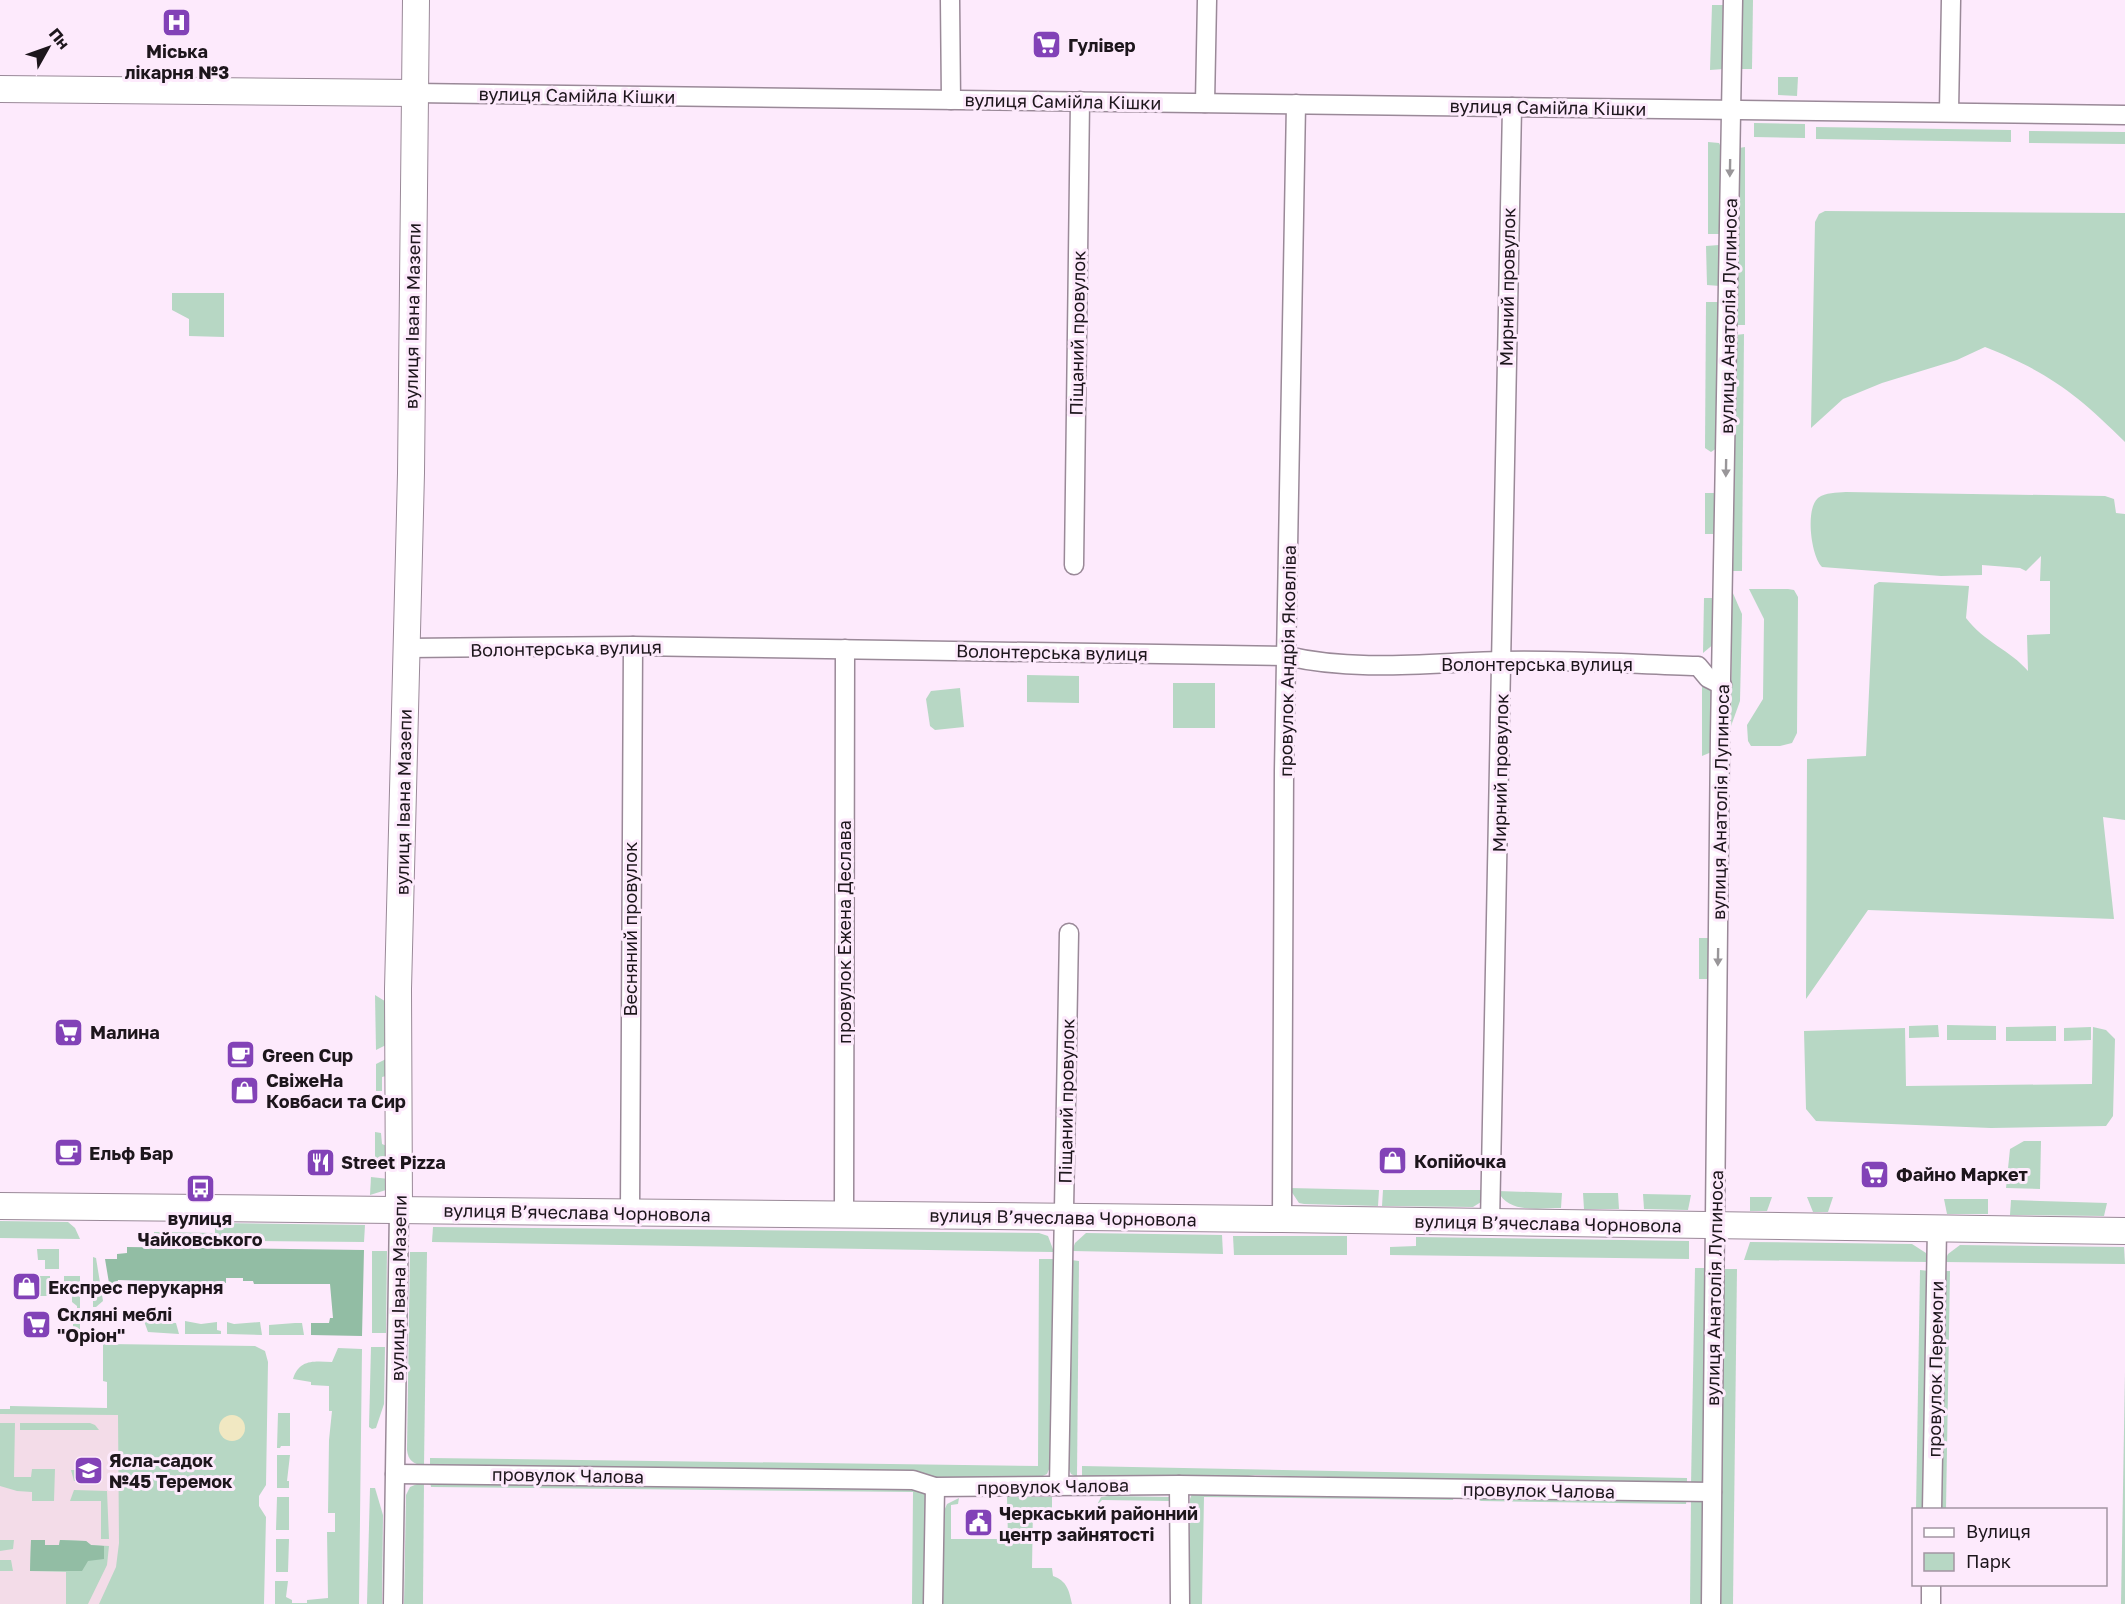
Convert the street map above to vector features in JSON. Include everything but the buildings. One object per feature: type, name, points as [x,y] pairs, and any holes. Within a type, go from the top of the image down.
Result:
[{"type":"main road","name":"вулиця Івана Мазепи","points":[[399,1210],[398,989],[416,0]]},
{"type":"main road","name":"вулиця Самійла Кішки","points":[[0,89],[414,93]]},
{"type":"main road","name":"вулиця Вʼячеслава Чорновола","points":[[0,1206],[1064,1216],[2125,1231]]},
{"type":"street","points":[[950,0],[951,100]]},
{"type":"street","points":[[1205,103],[1207,0]]},
{"type":"street","name":"вулиця Анатолія Лупиноса","points":[[1711,1604],[1733,0]]},
{"type":"street","points":[[1949,111],[1952,0]]},
{"type":"street","name":"вулиця Самійла Кішки","points":[[414,93],[2125,115]]},
{"type":"street","name":"Піщаний провулок","points":[[1074,564],[1080,101]]},
{"type":"street","name":"провулок Андрія Яковліва","points":[[1282,1219],[1287,656],[1296,104]]},
{"type":"street","name":"Мирний провулок","points":[[1490,1223],[1512,107]]},
{"type":"street","name":"Волонтерська вулиця","points":[[406,648],[633,646],[1287,656],[1304,660],[1385,665],[1500,661],[1698,666]]},
{"type":"street","name":"Весняний провулок","points":[[630,1212],[633,646]]},
{"type":"street","points":[[1722,685],[1708,678],[1698,666],[1723,646]]},
{"type":"street","name":"провулок Ежена Деслава","points":[[844,1215],[845,650]]},
{"type":"street","name":"Піщаний провулок","points":[[1059,1486],[1069,933]]},
{"type":"street","name":"вулиця Івана Мазепи","points":[[393,1604],[399,1210]]},
{"type":"street","name":"провулок Перемоги","points":[[1932,1508],[1937,1229]]},
{"type":"street","name":"провулок Чалова","points":[[395,1474],[913,1480],[935,1487],[1179,1485],[1712,1492]]},
{"type":"street","points":[[1179,1485],[1179,1604]]},
{"type":"street","points":[[933,1604],[935,1487]]},
{"type":"street","points":[[1931,1586],[1931,1604]]},
{"type":"shaded area","name":"Ясла-садок №45 Теремок","points":[[107,1392],[160,1393],[177,1604],[0,1604],[0,1409],[107,1409]]},
{"type":"green space","points":[[1742,0],[1753,0],[1752,69],[1742,69]]},
{"type":"green space","points":[[1712,5],[1724,5],[1724,69],[1710,70]]},
{"type":"green space","points":[[1778,77],[1798,77],[1797,96],[1778,95]]},
{"type":"green space","points":[[1754,123],[1805,124],[1805,138],[1754,137]]},
{"type":"green space","points":[[1816,127],[2011,130],[2011,142],[1816,139]]},
{"type":"green space","points":[[2029,131],[2125,132],[2125,144],[2029,143]]},
{"type":"green space","points":[[1708,142],[1719,143],[1721,147],[1720,234],[1708,234]]},
{"type":"green space","points":[[1745,147],[1745,325],[1736,325],[1739,148]]},
{"type":"green space","points":[[1825,211],[2125,213],[2125,442],[2092,410],[2061,386],[2027,366],[1985,347],[1957,360],[1882,383],[1843,399],[1811,428],[1815,222],[1819,214]]},
{"type":"green space","points":[[1719,245],[1720,286],[1707,285],[1706,246]]},
{"type":"green space","points":[[172,293],[224,293],[224,337],[189,336],[189,319],[172,310]]},
{"type":"green space","points":[[1706,302],[1719,302],[1717,448],[1711,452],[1705,448]]},
{"type":"green space","points":[[1744,334],[1742,571],[1733,571],[1736,335]]},
{"type":"green space","points":[[1846,492],[2105,496],[2114,499],[2116,513],[2125,514],[2125,820],[2103,817],[2114,919],[1868,910],[1806,999],[1807,759],[1866,756],[1874,585],[1879,582],[1969,586],[1966,618],[2028,671],[2027,635],[2050,634],[2050,581],[2040,581],[2041,556],[2026,571],[2020,568],[1982,565],[1982,575],[1941,576],[1822,567],[1812,543],[1811,522],[1814,504],[1824,495]]},
{"type":"green space","points":[[1705,493],[1716,493],[1716,534],[1705,534]]},
{"type":"green space","points":[[1749,589],[1788,589],[1794,590],[1798,597],[1797,733],[1792,743],[1780,746],[1751,746],[1748,741],[1747,725],[1763,699],[1764,619]]},
{"type":"green space","points":[[1732,591],[1742,614],[1740,701],[1731,726]]},
{"type":"green space","points":[[1704,598],[1715,598],[1715,643],[1703,653]]},
{"type":"green space","points":[[1027,675],[1079,676],[1079,703],[1027,702]]},
{"type":"green space","points":[[1702,680],[1714,692],[1714,751],[1702,756]]},
{"type":"green space","points":[[1173,683],[1215,683],[1215,728],[1173,728]]},
{"type":"green space","points":[[960,688],[964,727],[935,730],[930,726],[926,699],[931,691]]},
{"type":"green space","points":[[1699,938],[1710,938],[1710,979],[1699,979]]},
{"type":"green space","points":[[375,995],[388,1003],[388,1044],[376,1050]]},
{"type":"green space","points":[[1938,1025],[1939,1037],[1909,1038],[1909,1026]]},
{"type":"green space","points":[[1947,1025],[1996,1026],[1996,1040],[1947,1040]]},
{"type":"green space","points":[[2056,1026],[2056,1041],[2006,1041],[2006,1027]]},
{"type":"green space","points":[[2091,1027],[2091,1040],[2064,1041],[2064,1028]]},
{"type":"green space","points":[[2093,1027],[2106,1030],[2115,1039],[2113,1116],[2106,1126],[1991,1128],[1816,1121],[1806,1109],[1804,1031],[1905,1028],[1906,1086],[2092,1084]]},
{"type":"green space","points":[[386,1059],[390,1075],[382,1077],[382,1091],[376,1091],[376,1064]]},
{"type":"green space","points":[[375,1132],[381,1133],[382,1144],[389,1147],[388,1164],[383,1169],[375,1169]]},
{"type":"green space","points":[[2024,1141],[2041,1141],[2040,1189],[2006,1188],[2010,1149]]},
{"type":"green space","points":[[371,1177],[389,1179],[386,1190],[370,1195]]},
{"type":"green space","points":[[1289,1188],[1379,1190],[1378,1206],[1299,1203]]},
{"type":"green space","points":[[1383,1190],[1485,1190],[1481,1202],[1473,1207],[1382,1206]]},
{"type":"green space","points":[[1498,1191],[1562,1193],[1561,1208],[1534,1209],[1517,1206],[1509,1203]]},
{"type":"green space","points":[[1583,1193],[1618,1193],[1619,1209],[1584,1209]]},
{"type":"green space","points":[[1643,1194],[1691,1195],[1688,1210],[1644,1209]]},
{"type":"green space","points":[[1750,1197],[1772,1197],[1767,1211],[1750,1211]]},
{"type":"green space","points":[[1807,1197],[1833,1197],[1828,1212],[1813,1212]]},
{"type":"green space","points":[[1944,1199],[1988,1199],[1988,1214],[1947,1214]]},
{"type":"green space","points":[[2011,1200],[2107,1203],[2104,1216],[2010,1215]]},
{"type":"green space","points":[[0,1221],[68,1222],[75,1228],[80,1239],[0,1238]]},
{"type":"green space","points":[[215,1223],[365,1225],[364,1242],[154,1240],[154,1232],[215,1233]]},
{"type":"green space","points":[[433,1227],[1039,1233],[1048,1236],[1054,1252],[432,1242]]},
{"type":"green space","points":[[1086,1233],[1222,1235],[1223,1254],[1072,1251],[1075,1243]]},
{"type":"green space","points":[[1233,1236],[1347,1236],[1347,1255],[1234,1255]]},
{"type":"green space","points":[[1416,1237],[1689,1241],[1689,1259],[1390,1255],[1390,1247],[1416,1246]]},
{"type":"green space","points":[[1750,1242],[1912,1244],[1926,1253],[1929,1262],[1744,1260]]},
{"type":"green space","points":[[1960,1245],[2124,1247],[2125,1264],[1944,1262],[1948,1254]]},
{"type":"green space","points":[[127,1247],[364,1250],[362,1336],[311,1335],[311,1323],[329,1323],[330,1318],[333,1318],[330,1284],[254,1284],[253,1281],[243,1281],[243,1278],[226,1278],[226,1283],[118,1280],[116,1290],[110,1289],[105,1259],[117,1259],[117,1254],[127,1253]]},
{"type":"green space","points":[[37,1249],[59,1249],[59,1269],[45,1269],[45,1260],[38,1260]]},
{"type":"green space","points":[[372,1251],[387,1251],[386,1333],[372,1333]]},
{"type":"green space","points":[[410,1252],[427,1252],[424,1466],[412,1461],[407,1450]]},
{"type":"green space","points":[[93,1257],[96,1258],[103,1301],[96,1307],[93,1307]]},
{"type":"green space","points":[[1039,1259],[1054,1259],[1050,1467],[1047,1474],[1036,1479],[929,1479],[430,1467],[430,1458],[1038,1466]]},
{"type":"green space","points":[[1071,1260],[1079,1261],[1077,1477],[1071,1474],[1068,1467]]},
{"type":"green space","points":[[1695,1268],[1706,1268],[1704,1479],[1700,1485],[1691,1485]]},
{"type":"green space","points":[[1724,1269],[1737,1269],[1733,1604],[1720,1604]]},
{"type":"green space","points":[[1920,1270],[1929,1271],[1926,1508],[1916,1508]]},
{"type":"green space","points":[[1943,1271],[1950,1271],[1946,1508],[1939,1508]]},
{"type":"green space","points":[[37,1276],[50,1276],[50,1296],[37,1296]]},
{"type":"green space","points":[[64,1276],[80,1276],[80,1330],[73,1329],[73,1318],[77,1315],[77,1306],[72,1302],[72,1296],[64,1296]]},
{"type":"green space","points":[[144,1321],[176,1323],[179,1334],[148,1332]]},
{"type":"green space","points":[[185,1321],[201,1324],[217,1322],[217,1330],[221,1331],[221,1334],[185,1334]]},
{"type":"green space","points":[[227,1322],[234,1324],[260,1322],[262,1335],[227,1334]]},
{"type":"green space","points":[[302,1323],[304,1335],[269,1335],[269,1325]]},
{"type":"green space","points":[[93,1336],[107,1336],[108,1344],[255,1346],[265,1351],[268,1362],[266,1485],[259,1496],[259,1506],[266,1517],[264,1604],[99,1604],[116,1567],[119,1543],[118,1415],[0,1414],[0,1409],[10,1409],[10,1406],[107,1408],[107,1382],[103,1381],[103,1341],[94,1340]]},
{"type":"green space","points":[[371,1347],[385,1347],[384,1404],[376,1428],[372,1429],[369,1427]]},
{"type":"green space","points":[[338,1348],[362,1349],[359,1604],[275,1604],[275,1581],[288,1581],[286,1597],[292,1600],[292,1603],[307,1603],[307,1600],[328,1598],[327,1532],[335,1532],[335,1513],[328,1513],[329,1440],[332,1411],[329,1411],[329,1386],[311,1385],[311,1382],[293,1379],[303,1365],[313,1362],[332,1362]]},
{"type":"green space","points":[[2125,1372],[2125,1604],[2121,1604]]},
{"type":"green space","points":[[278,1413],[290,1413],[290,1446],[277,1448]]},
{"type":"green space","points":[[0,1423],[15,1423],[14,1477],[31,1477],[32,1469],[55,1469],[54,1501],[32,1501],[32,1492],[0,1486]]},
{"type":"green space","points":[[20,1423],[90,1423],[99,1430],[20,1430]]},
{"type":"green space","points":[[277,1455],[290,1455],[287,1481],[289,1481],[289,1488],[277,1488]]},
{"type":"green space","points":[[1082,1466],[1687,1478],[1687,1486],[1255,1475],[1227,1479],[1082,1476]]},
{"type":"green space","points":[[71,1470],[86,1470],[87,1477],[101,1477],[101,1481],[74,1481]]},
{"type":"green space","points":[[424,1481],[423,1604],[404,1604],[406,1495],[410,1487]]},
{"type":"green space","points":[[430,1481],[916,1487],[924,1492],[927,1499],[924,1604],[912,1604],[913,1492],[431,1487]]},
{"type":"green space","points":[[370,1488],[375,1488],[383,1515],[382,1604],[367,1604]]},
{"type":"green space","points":[[74,1490],[107,1491],[109,1539],[101,1539],[101,1501],[70,1501]]},
{"type":"green space","points":[[1192,1493],[1687,1497],[1686,1504],[1481,1501],[1467,1496],[1454,1497],[1453,1500],[1204,1497],[1202,1604],[1189,1604],[1190,1499]]},
{"type":"green space","points":[[277,1497],[289,1497],[289,1530],[276,1530]]},
{"type":"green space","points":[[1007,1497],[1052,1497],[1052,1508],[1033,1508],[1032,1568],[1052,1568],[1053,1576],[1067,1587],[1072,1604],[942,1604],[944,1511],[947,1504],[959,1498],[958,1504],[951,1505],[951,1539],[1008,1539]]},
{"type":"green space","points":[[1101,1497],[1170,1497],[1169,1501],[1102,1500],[1097,1505]]},
{"type":"green space","points":[[1691,1498],[1704,1501],[1702,1604],[1690,1604]]},
{"type":"green space","points":[[276,1539],[289,1539],[288,1572],[276,1572]]},
{"type":"green space","points":[[0,1540],[14,1540],[13,1549],[0,1551]]},
{"type":"green space","points":[[31,1540],[45,1540],[45,1545],[59,1545],[60,1540],[86,1541],[91,1545],[109,1546],[107,1565],[88,1604],[66,1604],[66,1572],[30,1571]]},
{"type":"green space","points":[[31,1540],[45,1540],[45,1545],[59,1545],[60,1540],[86,1541],[91,1545],[104,1546],[104,1559],[88,1561],[82,1571],[30,1571]]},
{"type":"green space","points":[[0,1560],[11,1560],[13,1571],[0,1571]]},
{"type":"sand","points":[[232,1415],[241,1419],[245,1428],[241,1437],[232,1441],[223,1437],[219,1428],[223,1419]]},
{"type":"place","name":"Міська лікарня №3","points":[[177,22]]},
{"type":"place","name":"Гулівер","points":[[1047,45]]},
{"type":"place","name":"Малина","points":[[69,1032]]},
{"type":"place","name":"Green Cup","points":[[241,1055]]},
{"type":"place","name":"СвіжеНа Ковбаси та Сир","points":[[245,1090]]},
{"type":"place","name":"Ельф Бар","points":[[68,1153]]},
{"type":"place","name":"Копійочка","points":[[1393,1161]]},
{"type":"place","name":"Street Pizza","points":[[320,1162]]},
{"type":"place","name":"Файно Маркет","points":[[1875,1174]]},
{"type":"place","name":"вулиця Чайковського","points":[[200,1189]]},
{"type":"place","name":"Експрес перукарня","points":[[27,1287]]},
{"type":"place","name":"Скляні меблі \"Оріон\"","points":[[36,1324]]},
{"type":"place","name":"Ясла-садок №45 Теремок","points":[[88,1470]]},
{"type":"place","name":"Черкаський районний центр зайнятості","points":[[978,1523]]}]
